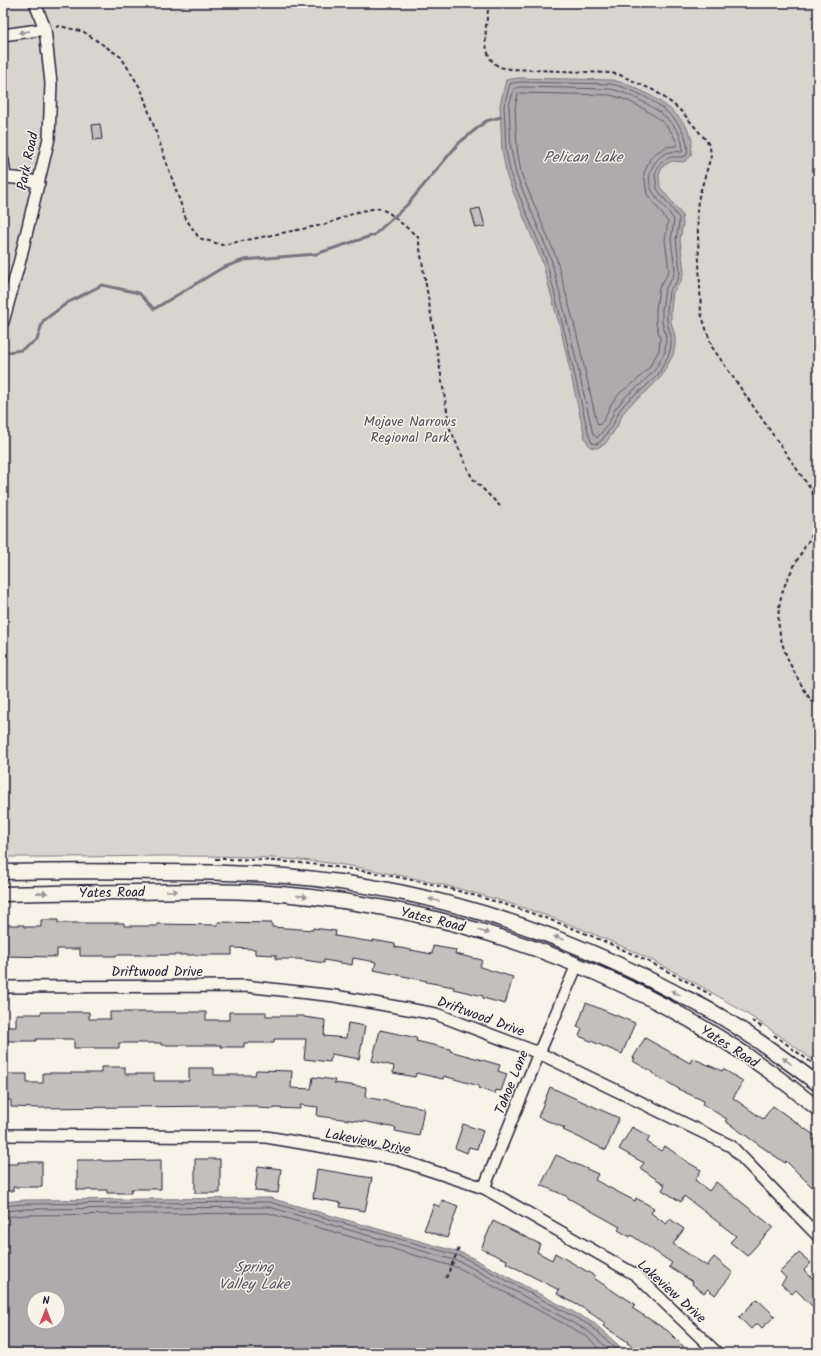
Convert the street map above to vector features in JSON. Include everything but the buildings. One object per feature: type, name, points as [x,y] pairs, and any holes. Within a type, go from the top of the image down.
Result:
[{"type":"main road","name":"Yates Road","points":[[3,872],[89,871],[228,873],[279,876],[349,883],[380,888],[461,906],[568,941],[640,973],[718,1015],[770,1048],[818,1084]]},
{"type":"main road","name":"Yates Road","points":[[3,894],[208,891],[280,894],[343,901],[414,914],[455,924],[509,940],[576,965],[647,997],[712,1033],[763,1067],[818,1109]]},
{"type":"street","name":"Park Road","points":[[3,322],[39,183],[49,138],[52,83],[45,29],[35,3]]},
{"type":"street","points":[[3,35],[45,29]]},
{"type":"street","points":[[3,161],[4,177],[39,183]]},
{"type":"street","name":"Tahoe Lane","points":[[484,1188],[538,1053],[576,965]]},
{"type":"street","name":"Driftwood Drive","points":[[3,987],[245,986],[335,996],[436,1014],[538,1053],[731,1146],[818,1236]]},
{"type":"street","name":"Lakeview Drive","points":[[3,1135],[266,1137],[396,1159],[484,1188],[636,1275],[717,1353]]},
{"type":"path","points":[[489,3],[486,44],[488,54],[498,66],[510,69],[611,73],[620,75],[655,91],[673,104],[683,113],[706,140],[710,147],[711,156],[698,200],[697,211],[701,313],[706,333],[712,347],[810,488],[818,505]]},
{"type":"path","points":[[45,29],[60,26],[84,32],[121,57],[142,89],[186,219],[199,238],[222,245],[326,224],[357,212],[377,208],[388,212],[418,237],[450,429],[472,478],[500,506]]},
{"type":"path","points":[[818,521],[816,528],[791,571],[782,593],[779,612],[779,633],[793,671],[818,712]]},
{"type":"path","points":[[446,1278],[459,1248]]},
{"type":"green space","name":"Mojave Narrows Regional Park","points":[[3,3],[818,3],[818,1064],[769,1029],[719,997],[667,968],[614,943],[559,920],[503,901],[445,886],[355,867],[275,858],[229,856],[3,857]]},
{"type":"water","name":"Pelican Lake","points":[[519,78],[612,80],[622,83],[647,94],[672,110],[688,130],[692,141],[691,156],[684,162],[672,161],[663,166],[659,175],[660,187],[682,215],[683,224],[680,239],[684,271],[681,281],[673,292],[671,310],[671,322],[675,336],[673,355],[661,377],[632,403],[623,413],[617,427],[605,444],[597,448],[590,447],[585,438],[562,335],[542,261],[507,177],[502,150],[500,105],[506,80]]},
{"type":"water","name":"Spring Valley Lake","points":[[270,1198],[465,1254],[594,1323],[627,1353],[3,1353],[3,1202],[25,1200]]},
{"type":"waterway","points":[[9,352],[21,350],[37,340],[43,321],[67,303],[102,285],[139,293],[154,309],[222,268],[244,260],[316,254],[374,235],[407,205],[459,143],[486,121],[501,117]]}]
